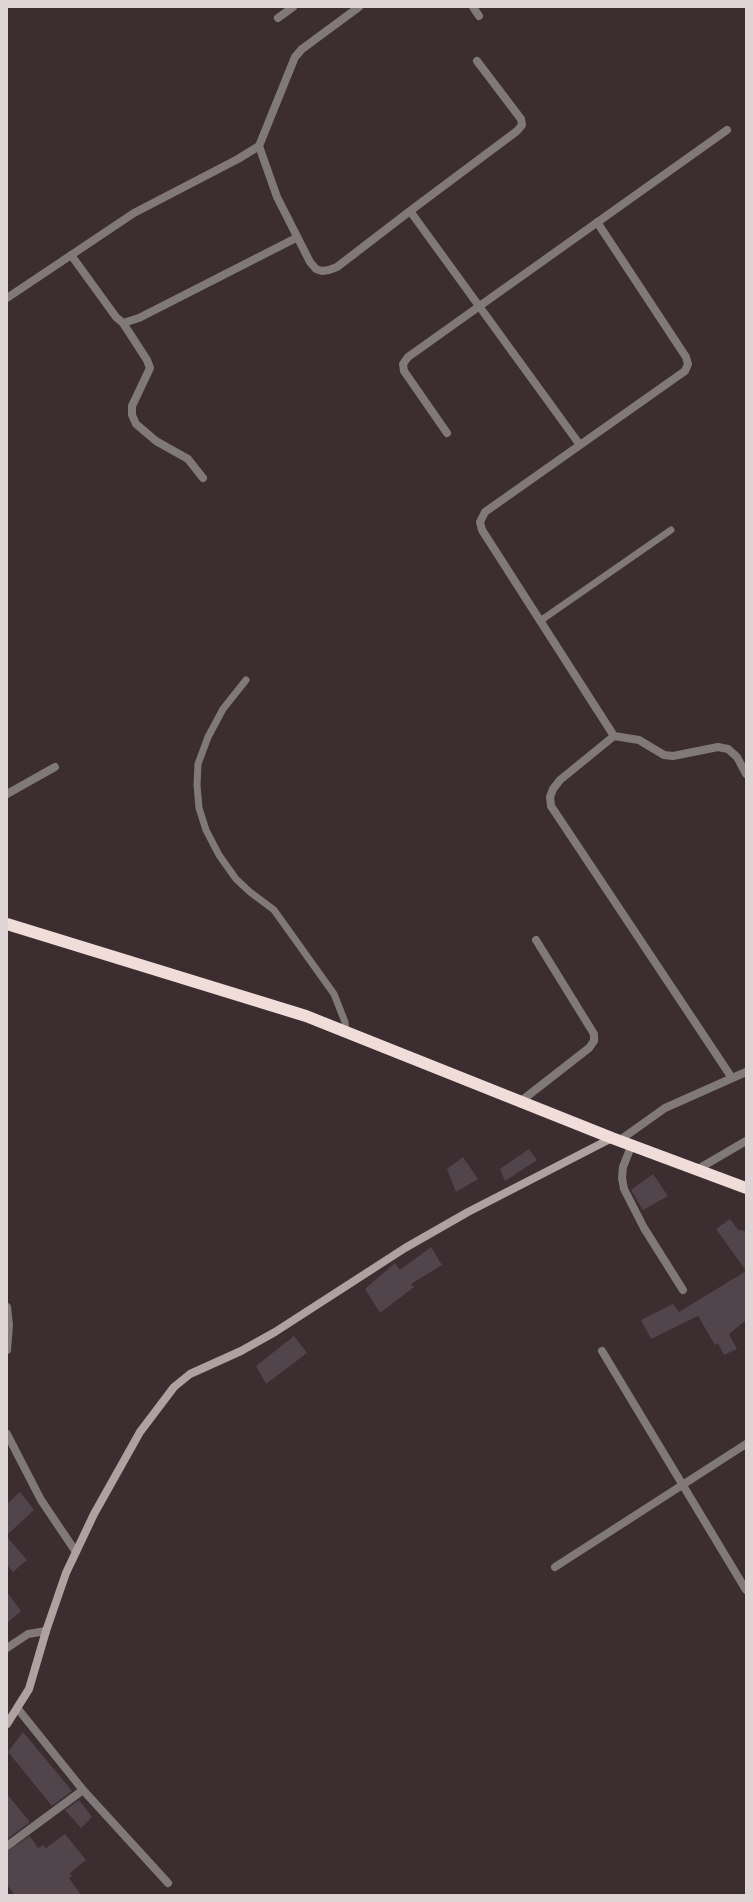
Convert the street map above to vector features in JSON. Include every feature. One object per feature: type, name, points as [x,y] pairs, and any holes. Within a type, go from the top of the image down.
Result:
[{"type":"highway","points":[[7,924],[306,1016],[746,1188]]},
{"type":"main road","points":[[7,1724],[18,1709],[29,1689],[46,1631],[66,1574],[94,1514],[140,1432],[163,1399],[182,1379],[203,1367],[241,1351],[275,1332],[404,1248],[468,1212],[622,1140]]},
{"type":"street","points":[[278,18],[293,7]]},
{"type":"street","points":[[7,298],[147,206],[238,159],[258,146],[295,57],[302,50],[359,7]]},
{"type":"street","points":[[473,7],[479,16]]},
{"type":"street","points":[[258,146],[274,188],[296,238],[310,262],[316,269],[322,271],[329,270],[337,266],[517,131],[522,125],[521,119],[477,61]]},
{"type":"street","points":[[447,433],[404,371],[403,364],[408,357],[727,130]]},
{"type":"street","points":[[410,211],[580,445]]},
{"type":"street","points":[[597,222],[686,357],[688,364],[685,371],[485,512],[480,522],[482,530],[614,736],[639,740],[664,755],[673,756],[718,747],[728,749],[738,757],[746,774]]},
{"type":"street","points":[[123,323],[139,318],[296,238]]},
{"type":"street","points":[[71,255],[116,317],[123,323],[147,360],[150,368],[132,406],[132,415],[136,424],[156,441],[188,459],[203,478]]},
{"type":"street","points":[[614,736],[560,780],[553,789],[550,797],[551,806],[732,1078]]},
{"type":"street","points":[[7,794],[55,767]]},
{"type":"street","points":[[521,1101],[589,1048],[594,1041],[594,1034],[536,940]]},
{"type":"street","points":[[682,1290],[644,1228],[624,1188],[622,1178],[622,1140],[665,1108],[746,1072]]},
{"type":"street","points":[[698,1169],[746,1141]]},
{"type":"street","points":[[7,1307],[9,1325],[7,1350]]},
{"type":"street","points":[[602,1351],[746,1590]]},
{"type":"street","points":[[7,1434],[45,1506],[76,1552]]},
{"type":"street","points":[[555,1567],[746,1444]]},
{"type":"street","points":[[7,1648],[28,1634],[46,1631]]},
{"type":"street","points":[[18,1709],[83,1790],[168,1883]]},
{"type":"street","points":[[7,1846],[83,1790]]},
{"type":"lane","points":[[540,621],[672,530]]},
{"type":"lane","points":[[246,680],[223,709],[208,737],[198,764],[197,786],[199,808],[206,830],[219,856],[236,879],[250,892],[274,910],[334,994],[345,1022],[346,1032]]},
{"type":"building","points":[[529,1149],[537,1160],[505,1181],[500,1169]]},
{"type":"building","points":[[463,1157],[478,1179],[456,1192],[447,1169]]},
{"type":"building","points":[[653,1174],[668,1196],[643,1210],[631,1190]]},
{"type":"building","points":[[730,1219],[738,1230],[746,1231],[746,1271],[716,1229]]},
{"type":"building","points":[[431,1247],[442,1265],[411,1284],[414,1287],[380,1313],[365,1289],[395,1263],[400,1270]]},
{"type":"building","points":[[746,1271],[746,1320],[729,1334],[737,1349],[724,1355],[718,1343],[715,1345],[698,1316],[651,1339],[641,1320],[673,1304],[679,1312]]},
{"type":"building","points":[[294,1336],[307,1353],[266,1384],[256,1366]]},
{"type":"building","points":[[20,1492],[34,1510],[7,1535],[7,1504]]},
{"type":"building","points":[[7,1537],[27,1560],[13,1572],[7,1565]]},
{"type":"building","points":[[7,1592],[21,1611],[7,1623]]},
{"type":"building","points":[[23,1732],[72,1791],[52,1806],[8,1752]]},
{"type":"building","points":[[7,1794],[30,1822],[7,1839]]},
{"type":"building","points":[[79,1800],[92,1817],[81,1828],[65,1810]]},
{"type":"building","points":[[65,1834],[86,1860],[70,1873],[72,1876],[69,1878],[81,1895],[15,1895],[7,1885],[7,1851],[30,1836],[38,1848],[43,1845],[46,1848]]}]
